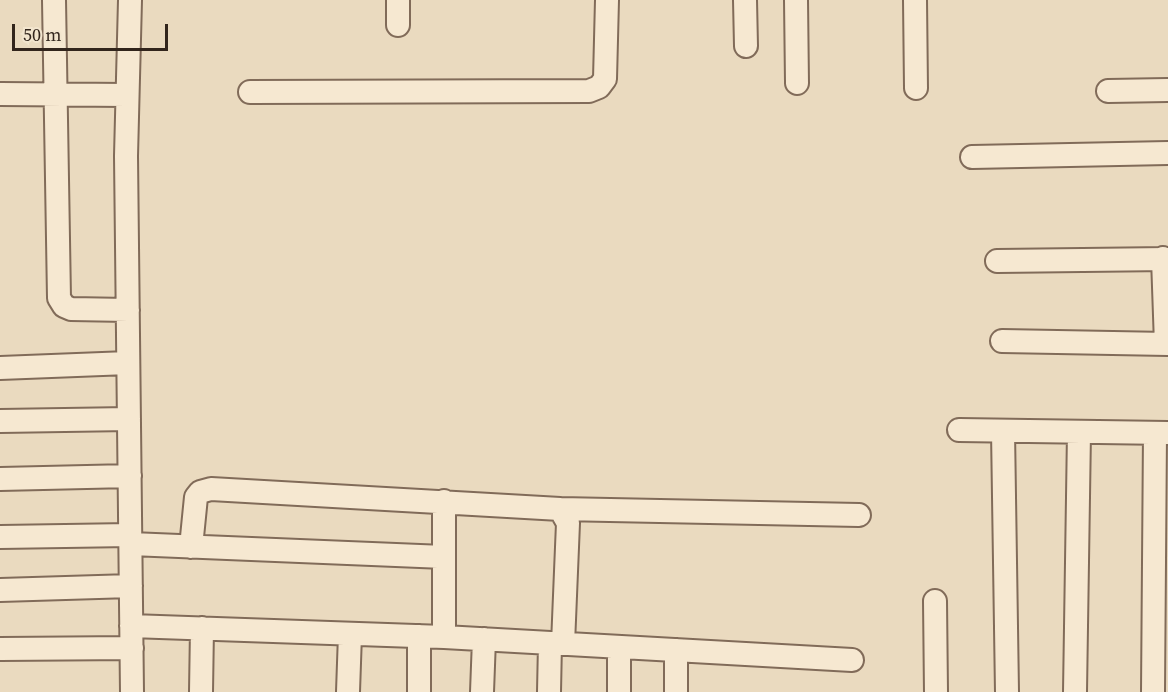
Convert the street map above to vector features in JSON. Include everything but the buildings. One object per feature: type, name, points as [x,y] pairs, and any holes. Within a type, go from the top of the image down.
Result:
[{"type":"street","points":[[54,0],[59,298],[64,306],[71,309],[128,310]]},
{"type":"street","points":[[130,0],[127,94],[132,692]]},
{"type":"street","points":[[398,0],[398,25]]},
{"type":"street","points":[[250,92],[589,91],[599,87],[605,79],[607,0]]},
{"type":"street","points":[[745,0],[746,46]]},
{"type":"street","points":[[796,0],[797,83]]},
{"type":"street","points":[[915,0],[916,88]]},
{"type":"street","points":[[1108,91],[1168,90]]},
{"type":"street","points":[[0,94],[127,94]]},
{"type":"street","points":[[972,157],[1168,153]]},
{"type":"street","points":[[997,261],[1166,258],[1167,344],[1002,341]]},
{"type":"street","points":[[0,368],[128,363]]},
{"type":"street","points":[[0,421],[129,419]]},
{"type":"street","points":[[959,430],[1162,433],[1153,692]]},
{"type":"street","points":[[1004,431],[1007,692]]},
{"type":"street","points":[[1075,692],[1078,432]]},
{"type":"street","points":[[0,478],[130,476]]},
{"type":"street","points":[[191,547],[196,497],[205,490],[560,509],[859,514]]},
{"type":"street","points":[[444,501],[444,637]]},
{"type":"street","points":[[549,692],[568,523],[560,509]]},
{"type":"street","points":[[0,537],[130,540],[191,547],[444,557]]},
{"type":"street","points":[[0,590],[131,586]]},
{"type":"street","points":[[934,601],[936,692]]},
{"type":"street","points":[[201,692],[202,628]]},
{"type":"street","points":[[0,650],[202,628],[444,637],[852,660]]},
{"type":"street","points":[[348,692],[350,634]]},
{"type":"street","points":[[419,636],[419,692]]},
{"type":"street","points":[[482,692],[484,639]]},
{"type":"street","points":[[619,647],[619,692]]},
{"type":"street","points":[[676,650],[676,692]]}]
